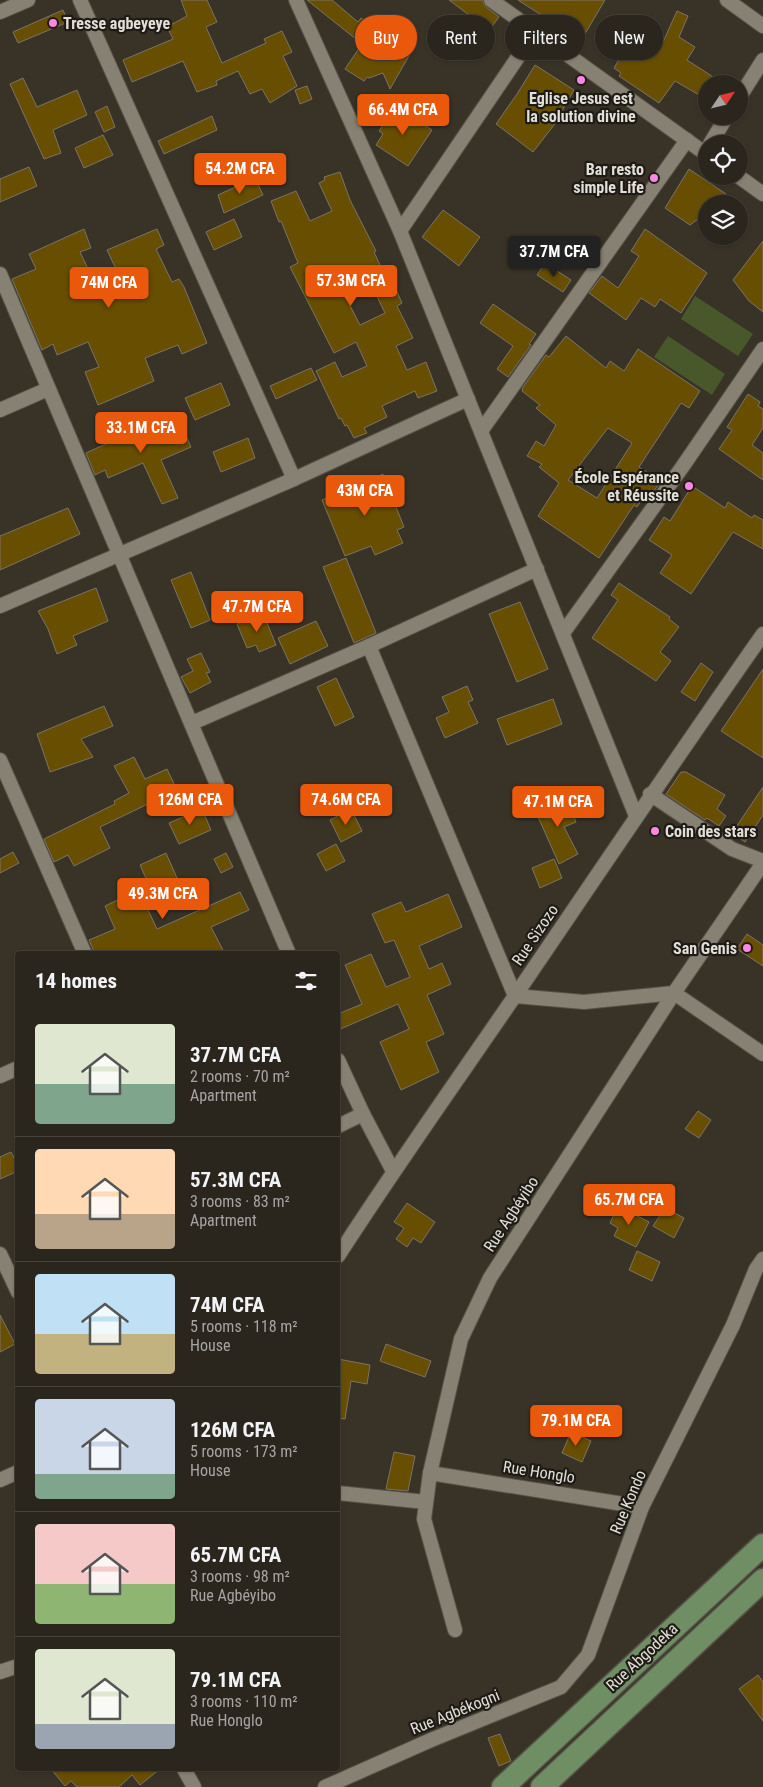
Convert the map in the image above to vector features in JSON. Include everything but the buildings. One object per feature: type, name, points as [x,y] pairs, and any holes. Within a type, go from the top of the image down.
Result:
[{"type":"main road","name":"Rue Abgodeka","points":[[503,1787],[763,1545]]},
{"type":"main road","name":"Rue Abgodeka","points":[[542,1787],[763,1580]]},
{"type":"street","points":[[0,12],[28,0]]},
{"type":"street","points":[[80,0],[294,479]]},
{"type":"street","points":[[296,0],[400,231],[636,816]]},
{"type":"street","points":[[490,0],[511,15]]},
{"type":"street","points":[[726,0],[763,26]]},
{"type":"street","points":[[400,231],[516,60]]},
{"type":"street","points":[[574,60],[687,140],[698,146]]},
{"type":"street","points":[[748,84],[763,60]]},
{"type":"street","points":[[481,430],[687,140]]},
{"type":"street","points":[[748,183],[763,194]]},
{"type":"street","points":[[0,274],[118,556],[192,723],[287,951]]},
{"type":"street","points":[[563,633],[683,466],[763,349]]},
{"type":"street","points":[[0,410],[48,389]]},
{"type":"street","points":[[0,606],[294,479],[468,400]]},
{"type":"street","points":[[192,723],[369,646],[537,569]]},
{"type":"street","name":"Rue Sizozo","points":[[340,1253],[393,1171],[515,996],[650,794],[763,634]]},
{"type":"street","points":[[369,646],[515,996],[584,1002],[674,993],[763,1054]]},
{"type":"street","points":[[0,760],[84,951]]},
{"type":"street","points":[[650,794],[732,849],[763,862]]},
{"type":"street","name":"Rue Agbéyibo","points":[[455,1630],[424,1519],[430,1472],[461,1339],[490,1278],[674,993],[763,862]]},
{"type":"street","points":[[340,1064],[363,1114],[393,1171]]},
{"type":"street","points":[[0,1076],[15,1069]]},
{"type":"street","points":[[340,1125],[363,1114]]},
{"type":"street","points":[[0,1254],[15,1285]]},
{"type":"street","name":"Rue Kondo","points":[[588,1655],[642,1506],[733,1324],[756,1269],[763,1259]]},
{"type":"street","name":"Rue Honglo","points":[[430,1472],[642,1506]]},
{"type":"street","points":[[0,1480],[15,1473]]},
{"type":"street","points":[[340,1492],[426,1502]]},
{"type":"street","name":"Rue Agbékogni","points":[[325,1787],[431,1740],[561,1687],[588,1655]]},
{"type":"street","points":[[0,1672],[15,1667]]},
{"type":"street","points":[[185,1771],[194,1787]]},
{"type":"green space","points":[[695,296],[753,334],[738,356],[681,319]]},
{"type":"green space","points":[[668,336],[725,374],[712,395],[654,357]]},
{"type":"place","name":"Tresse agbeyeye","points":[[53,23]]},
{"type":"place","name":"Eglise Jesus est la solution divine","points":[[581,80]]},
{"type":"place","name":"Bar resto simple Life","points":[[654,178]]},
{"type":"place","name":"École Espérance et Réussite","points":[[689,486]]},
{"type":"place","name":"Coin des stars","points":[[655,831]]},
{"type":"place","name":"San Genis","points":[[747,948]]}]
